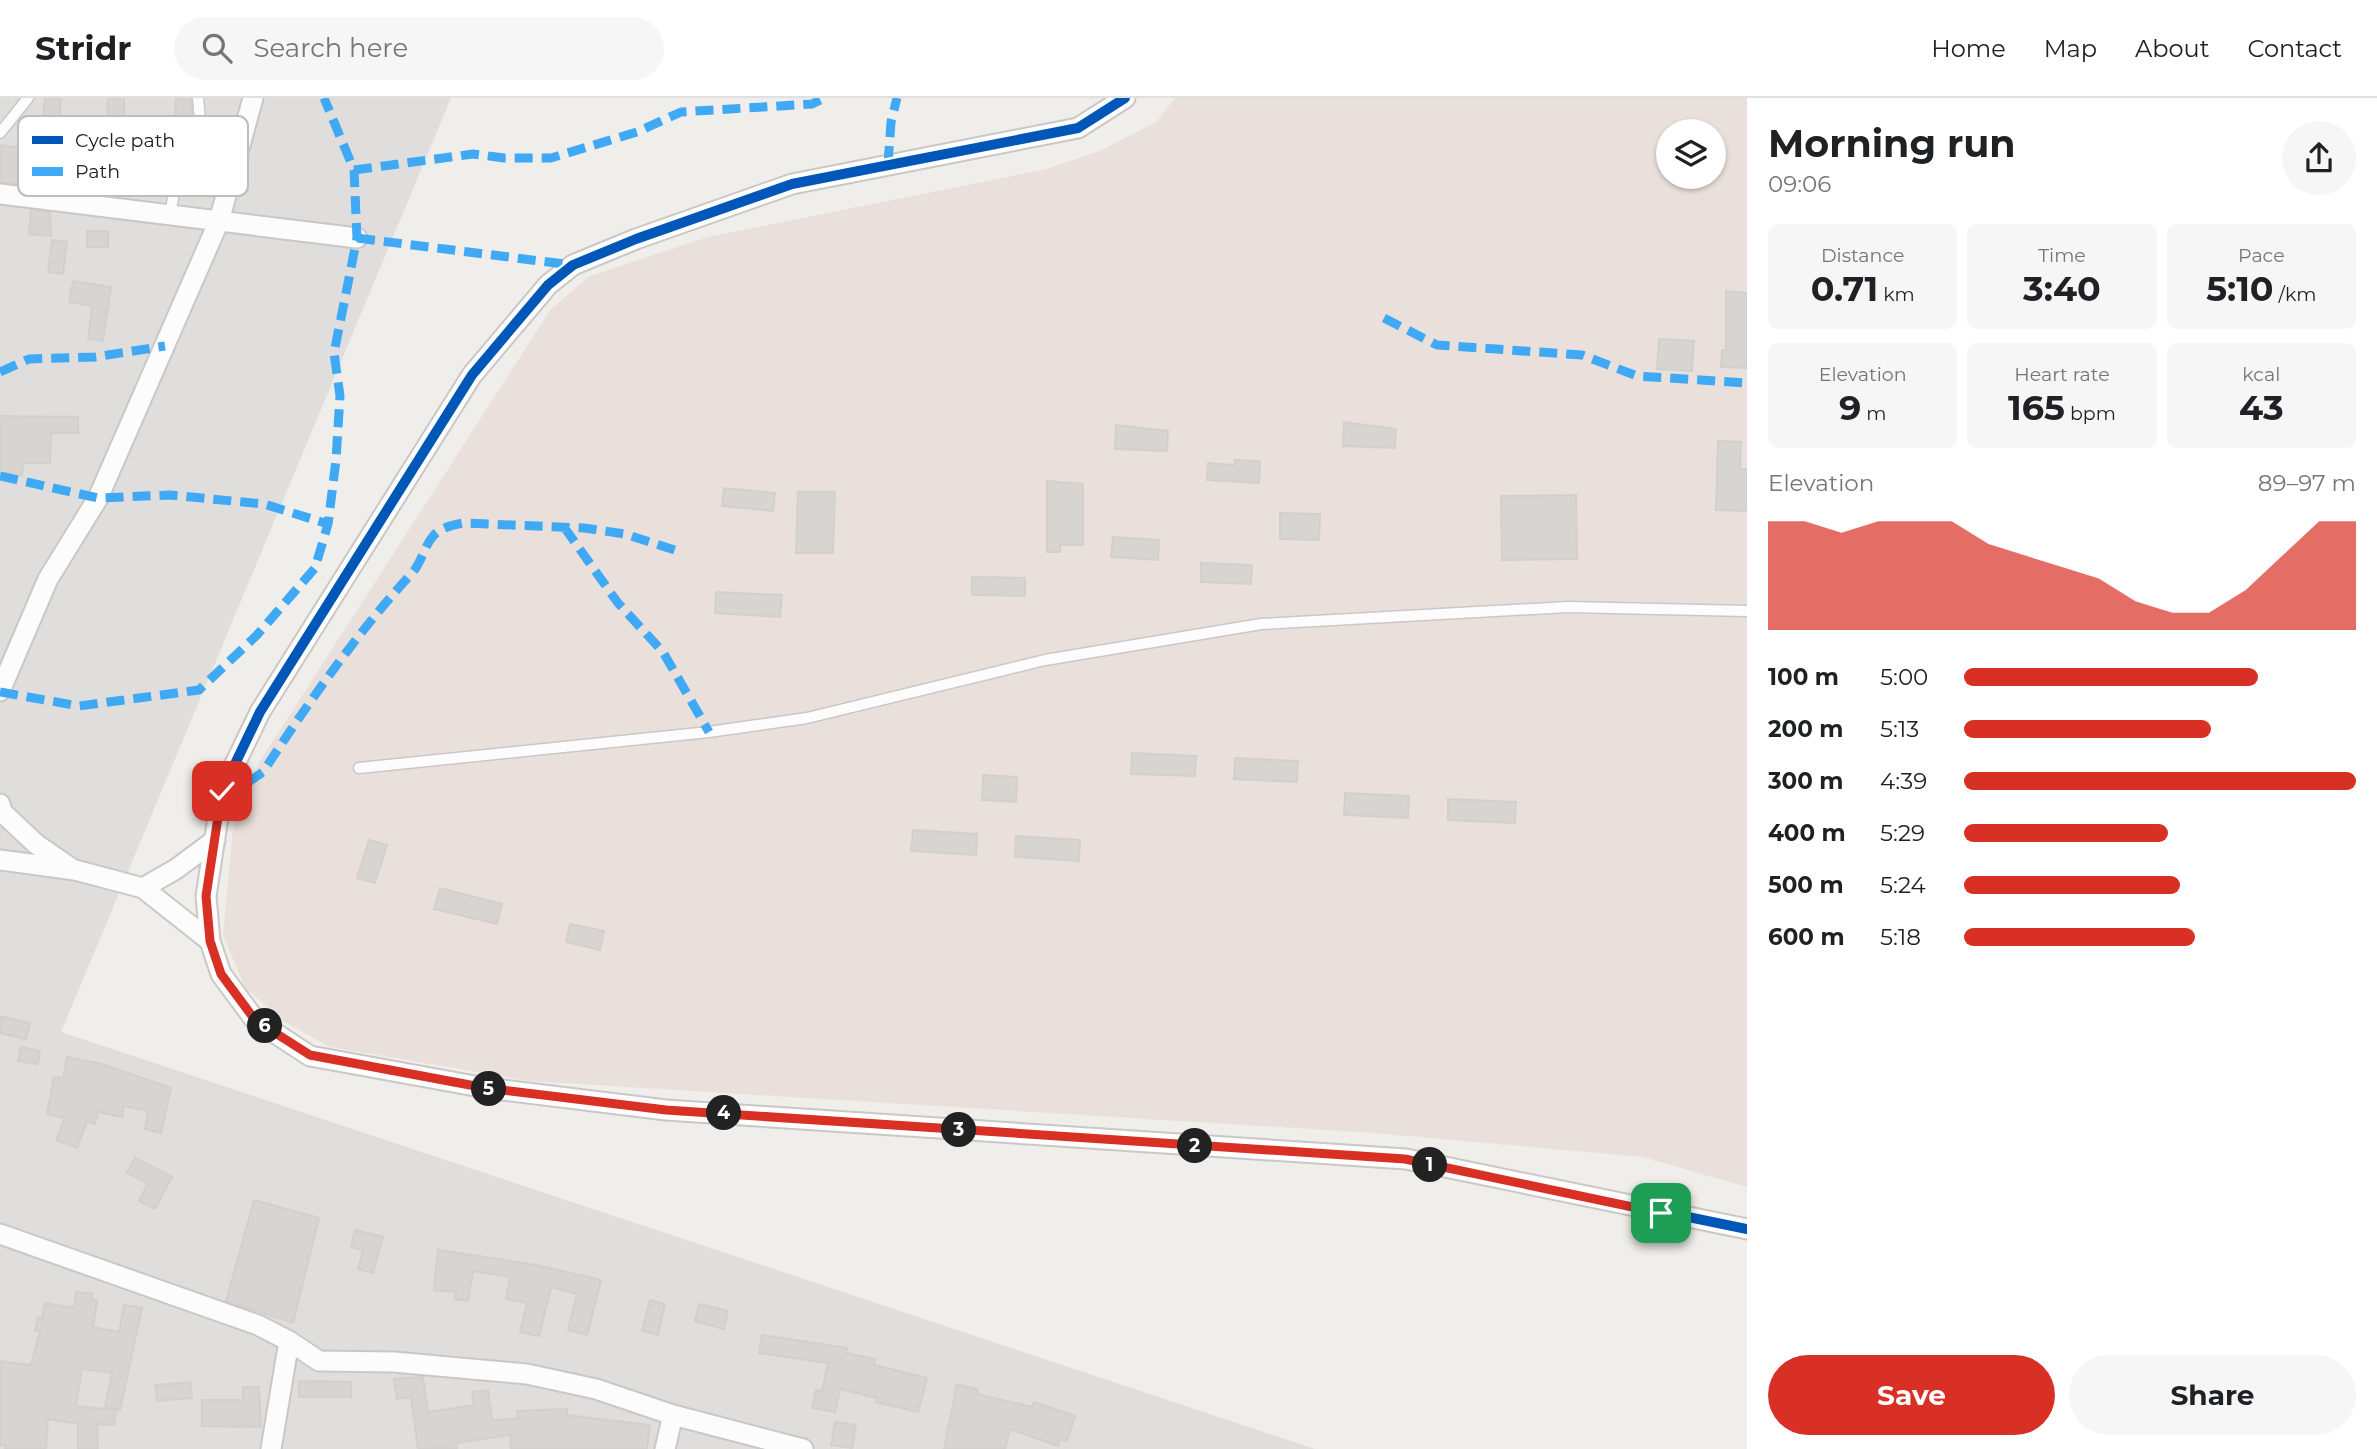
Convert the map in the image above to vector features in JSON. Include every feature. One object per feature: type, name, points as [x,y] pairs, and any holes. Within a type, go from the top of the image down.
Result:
[{"type":"street","points":[[248,116],[253,98]]},
{"type":"street","points":[[1125,98],[1078,128],[792,184],[636,239],[573,265],[548,285],[472,374],[260,712],[222,791],[206,896],[210,941],[221,974],[255,1020],[310,1055],[486,1088],[666,1110],[1405,1159],[1747,1229]]},
{"type":"street","points":[[0,194],[357,238]]},
{"type":"street","points":[[0,691],[48,579],[98,498],[219,221],[226,196]]},
{"type":"street","points":[[1,813],[36,844],[75,870]]},
{"type":"street","points":[[143,888],[176,869],[215,840]]},
{"type":"street","points":[[0,860],[75,870],[143,888],[210,941]]},
{"type":"street","points":[[0,1234],[258,1325],[319,1361],[394,1362],[527,1374],[596,1389],[673,1415],[803,1449]]},
{"type":"street","points":[[271,1449],[289,1341]]},
{"type":"street","points":[[665,1449],[673,1415]]},
{"type":"lane","points":[[0,133],[27,98]]},
{"type":"lane","points":[[198,98],[200,116]]},
{"type":"lane","points":[[170,215],[173,196]]},
{"type":"lane","points":[[359,768],[709,732],[807,718],[1045,660],[1261,624],[1568,607],[1747,611]]},
{"type":"shaded area","points":[[0,98],[451,98],[61,1032],[1315,1449],[0,1449]]},
{"type":"shaded area","points":[[1175,98],[1747,98],[1747,1187],[1643,1157],[1374,1133],[530,1081],[330,1047],[283,1021],[245,987],[223,935],[233,828],[250,781],[260,761],[551,309],[590,276],[708,237],[1046,169],[1100,151],[1156,122]]},
{"type":"building","points":[[45,98],[61,98],[59,116],[43,116]]},
{"type":"building","points":[[108,98],[124,98],[124,116],[107,116]]},
{"type":"building","points":[[176,98],[191,98],[192,116],[175,116]]},
{"type":"building","points":[[0,145],[18,147],[18,184],[0,182]]},
{"type":"building","points":[[31,210],[50,212],[51,236],[29,234]]},
{"type":"building","points":[[87,231],[108,231],[108,247],[87,247]]},
{"type":"building","points":[[52,240],[67,242],[63,274],[48,272]]},
{"type":"building","points":[[73,281],[111,287],[103,341],[88,339],[92,306],[69,302]]},
{"type":"building","points":[[1726,291],[1747,293],[1747,368],[1721,367],[1722,350],[1726,350]]},
{"type":"building","points":[[1659,339],[1694,341],[1692,371],[1657,369]]},
{"type":"building","points":[[0,416],[78,417],[78,433],[51,433],[50,463],[23,463],[22,476],[0,474]]},
{"type":"building","points":[[1344,422],[1396,429],[1395,448],[1343,446]]},
{"type":"building","points":[[1116,425],[1168,431],[1167,451],[1115,449]]},
{"type":"building","points":[[1718,441],[1741,442],[1740,469],[1747,469],[1747,511],[1716,510]]},
{"type":"building","points":[[1235,460],[1260,461],[1259,483],[1207,480],[1208,463],[1235,465]]},
{"type":"building","points":[[1047,481],[1083,484],[1083,545],[1060,545],[1060,552],[1047,552]]},
{"type":"building","points":[[724,488],[775,493],[773,511],[722,506]]},
{"type":"building","points":[[798,492],[835,492],[833,553],[796,553]]},
{"type":"building","points":[[1576,495],[1577,559],[1502,560],[1501,496]]},
{"type":"building","points":[[1280,513],[1320,514],[1319,540],[1280,539]]},
{"type":"building","points":[[1113,537],[1159,540],[1158,560],[1111,557]]},
{"type":"building","points":[[1201,563],[1252,565],[1251,584],[1201,582]]},
{"type":"building","points":[[972,577],[1025,578],[1025,596],[972,595]]},
{"type":"building","points":[[716,592],[782,595],[780,617],[715,613]]},
{"type":"building","points":[[1132,753],[1196,756],[1195,776],[1131,774]]},
{"type":"building","points":[[1235,758],[1298,761],[1297,782],[1234,779]]},
{"type":"building","points":[[983,775],[1017,777],[1016,802],[982,800]]},
{"type":"building","points":[[1345,793],[1409,796],[1408,818],[1344,815]]},
{"type":"building","points":[[1448,799],[1516,802],[1515,823],[1448,820]]},
{"type":"building","points":[[913,830],[977,834],[976,855],[911,851]]},
{"type":"building","points":[[1016,836],[1080,840],[1079,861],[1015,857]]},
{"type":"building","points":[[369,840],[387,845],[375,883],[357,878]]},
{"type":"building","points":[[440,888],[502,904],[497,924],[434,909]]},
{"type":"building","points":[[570,924],[604,931],[600,950],[566,942]]},
{"type":"building","points":[[0,1016],[30,1023],[26,1039],[0,1033]]},
{"type":"building","points":[[21,1047],[40,1051],[38,1064],[18,1061]]},
{"type":"building","points":[[67,1057],[102,1064],[171,1088],[161,1133],[145,1129],[148,1111],[124,1106],[122,1117],[98,1112],[95,1124],[87,1122],[77,1148],[56,1140],[65,1118],[47,1114],[54,1077],[63,1078]]},
{"type":"building","points":[[135,1158],[172,1177],[155,1209],[139,1201],[148,1183],[127,1173]]},
{"type":"building","points":[[254,1200],[319,1218],[293,1323],[226,1301]]},
{"type":"building","points":[[355,1230],[383,1237],[373,1273],[358,1269],[363,1250],[351,1247]]},
{"type":"building","points":[[438,1250],[536,1265],[601,1280],[587,1335],[568,1330],[577,1294],[551,1287],[539,1336],[520,1332],[527,1303],[506,1299],[510,1277],[473,1271],[468,1301],[455,1299],[456,1292],[434,1290]]},
{"type":"building","points":[[76,1292],[92,1294],[92,1300],[97,1300],[93,1327],[119,1332],[124,1305],[142,1308],[120,1410],[105,1407],[112,1373],[82,1369],[76,1406],[116,1410],[114,1425],[97,1424],[98,1449],[78,1449],[78,1424],[48,1419],[46,1449],[5,1449],[5,1445],[0,1445],[0,1361],[31,1365],[40,1331],[35,1330],[38,1318],[42,1319],[45,1303],[74,1308]]},
{"type":"building","points":[[650,1300],[665,1304],[658,1335],[642,1331]]},
{"type":"building","points":[[699,1304],[728,1311],[724,1329],[695,1321]]},
{"type":"building","points":[[762,1335],[847,1348],[846,1353],[875,1359],[874,1365],[927,1378],[918,1412],[876,1402],[877,1398],[840,1389],[835,1412],[812,1408],[816,1390],[822,1391],[828,1363],[759,1353]]},
{"type":"building","points":[[423,1377],[428,1412],[474,1405],[472,1392],[488,1390],[492,1420],[517,1419],[517,1411],[567,1409],[567,1415],[650,1425],[647,1449],[511,1449],[510,1435],[456,1443],[457,1448],[418,1449],[411,1397],[397,1399],[394,1379]]},
{"type":"building","points":[[299,1381],[351,1382],[351,1397],[299,1397]]},
{"type":"building","points":[[190,1382],[192,1398],[157,1401],[155,1385]]},
{"type":"building","points":[[957,1384],[978,1390],[977,1394],[1032,1407],[1034,1402],[1075,1416],[1067,1441],[1060,1439],[1058,1446],[1010,1429],[1005,1449],[944,1449]]},
{"type":"building","points":[[243,1387],[259,1387],[261,1427],[202,1426],[202,1400],[243,1400]]},
{"type":"building","points":[[835,1422],[856,1425],[852,1448],[831,1445]]},
{"type":"marked path","points":[[0,692],[79,706],[199,690],[257,635],[315,568],[328,524],[336,460],[340,396],[334,353],[357,238],[354,170],[324,98]]},
{"type":"marked path","points":[[354,170],[473,154],[504,158],[551,158],[637,132],[681,112],[812,104],[824,98]]},
{"type":"marked path","points":[[888,164],[891,122],[897,98]]},
{"type":"marked path","points":[[357,238],[572,265]]},
{"type":"marked path","points":[[1384,318],[1437,345],[1582,355],[1637,376],[1747,383]]},
{"type":"marked path","points":[[0,372],[29,359],[95,357],[165,346]]},
{"type":"marked path","points":[[0,476],[98,498],[170,495],[264,504],[328,524]]},
{"type":"marked path","points":[[222,791],[250,781],[263,772],[334,669],[415,569],[431,539],[441,530],[463,523],[584,528],[625,534],[678,551]]},
{"type":"marked path","points":[[564,527],[618,603],[663,652],[709,732]]},
{"type":"cycle path","points":[[1125,98],[1078,128],[792,184],[636,239],[573,265],[548,285],[472,375],[260,712],[222,791],[206,896],[210,941],[221,974],[255,1020],[310,1056],[486,1088],[666,1110],[1406,1159],[1747,1229]]},
{"type":"route","points":[[222,791],[206,896],[210,941],[221,974],[255,1020],[310,1055],[486,1088],[666,1110],[1405,1159],[1661,1213]]}]
